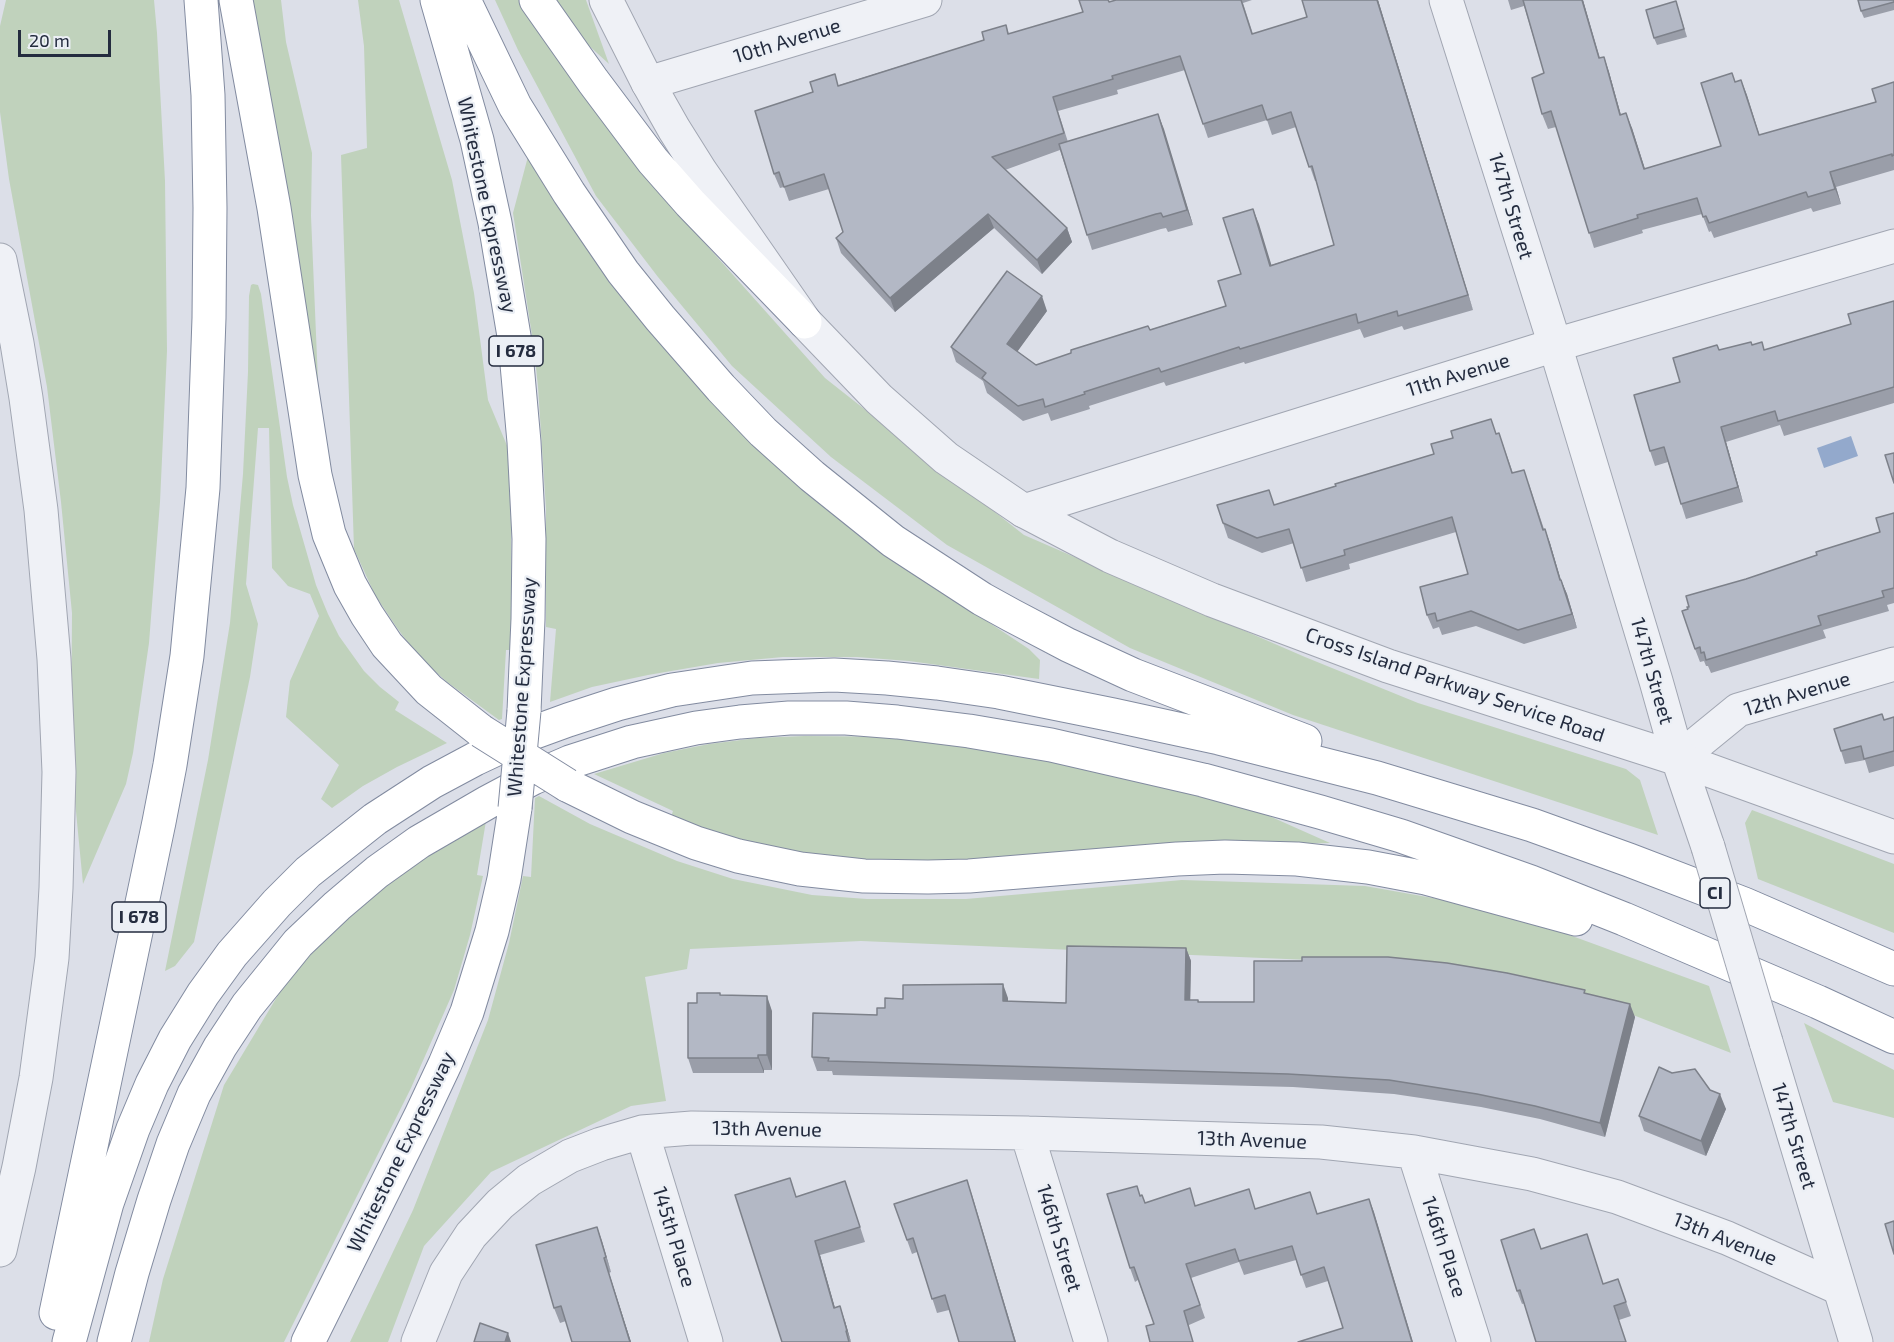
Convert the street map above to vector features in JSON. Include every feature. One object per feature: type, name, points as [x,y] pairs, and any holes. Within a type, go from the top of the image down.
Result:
[{"type":"highway","name":"I 678","points":[[50,1342],[164,799],[187,656],[203,488],[209,318],[208,95],[201,0]]},
{"type":"highway","points":[[236,0],[274,208],[315,475],[329,534],[350,585],[387,645],[429,690],[481,730],[567,785],[632,818],[696,843],[738,856],[800,869],[864,876],[938,877],[1177,859],[1225,857],[1297,859],[1368,867],[1426,878],[1718,959]]},
{"type":"highway","name":"Whitestone Expressway","points":[[308,1342],[421,1115],[456,1039],[484,959],[504,879],[515,808],[524,711],[530,539],[515,342],[499,241],[477,141],[437,0]]},
{"type":"highway","points":[[464,0],[515,106],[568,194],[623,272],[678,340],[742,411],[812,476],[866,521],[982,599],[1100,661],[1169,690],[1532,825]]},
{"type":"highway","points":[[536,0],[593,81],[653,160],[690,203],[805,322]]},
{"type":"highway","points":[[69,1342],[107,1203],[136,1121],[175,1039],[203,994],[232,954],[308,873],[349,838],[393,806],[475,759],[524,736],[568,720],[646,696],[752,678],[834,675],[918,681],[1063,704],[1240,743],[1398,784],[1532,825]]},
{"type":"highway","points":[[114,1342],[154,1200],[173,1144],[194,1094],[243,1012],[298,944],[337,906],[377,873],[442,828],[511,789],[589,755],[696,728],[764,719],[846,718],[950,728],[1060,747],[1203,780],[1320,812],[1410,840],[1561,893],[1894,1037]]},
{"type":"highway","name":"CI","points":[[1532,825],[1744,904],[1894,969]]},
{"type":"highway","points":[[1863,1022],[1894,1046]]},
{"type":"highway","points":[[329,1342],[421,1115]]},
{"type":"street","name":"Cross Island Parkway Service Road","points":[[606,0],[674,129],[701,172],[805,322],[879,399],[946,458],[1024,511],[1110,556],[1223,604],[1388,666],[1678,759],[1894,837]]},
{"type":"street","name":"10th Avenue","points":[[648,83],[926,0]]},
{"type":"street","name":"147th Street","points":[[1446,0],[1555,345],[1678,759],[1708,847],[1856,1342]]},
{"type":"street","name":"11th Avenue","points":[[1024,511],[1555,345],[1894,246]]},
{"type":"street","points":[[0,260],[17,343],[33,441],[41,510],[54,658],[59,772],[52,958],[36,1078],[0,1250]]},
{"type":"street","name":"12th Avenue","points":[[1678,759],[1738,710],[1894,664]]},
{"type":"street","name":"13th Avenue","points":[[418,1342],[446,1273],[471,1235],[500,1204],[530,1180],[570,1156],[601,1144],[642,1132],[693,1128],[1027,1133],[1321,1142],[1414,1152],[1532,1174],[1617,1197],[1727,1238],[1839,1288]]},
{"type":"street","name":"145th Place","points":[[642,1132],[706,1342]]},
{"type":"street","name":"146th Street","points":[[1027,1133],[1091,1342]]},
{"type":"street","name":"146th Place","points":[[1414,1152],[1474,1342]]},
{"type":"green space","points":[[6,0],[154,0],[157,33],[165,181],[167,351],[160,502],[149,643],[133,753],[126,784],[83,884],[71,760],[72,613],[61,502],[47,387],[9,179],[0,112],[0,26]]},
{"type":"green space","points":[[253,0],[281,0],[286,42],[312,153],[311,216],[321,452]]},
{"type":"green space","points":[[358,0],[399,0],[452,180],[474,293],[488,400],[508,448],[511,525],[511,650],[506,650],[502,719],[499,720],[447,682],[418,656],[375,595],[354,549],[341,155],[367,148],[364,46]]},
{"type":"green space","points":[[495,0],[523,0],[677,212],[825,378],[1024,535],[1305,657],[1418,703],[1626,769],[1640,780],[1658,835],[1293,715],[1130,648],[947,545],[831,457],[732,366],[658,277],[596,196],[518,50]]},
{"type":"green space","points":[[554,0],[586,0],[609,64],[574,32]]},
{"type":"green space","points":[[530,149],[548,180],[917,575],[1029,649],[1040,660],[1039,679],[909,661],[857,657],[783,657],[718,663],[648,675],[592,687],[550,702],[556,629],[546,627],[546,509],[538,387],[513,213]]},
{"type":"green space","points":[[253,284],[258,285],[261,294],[293,505],[316,585],[328,614],[339,636],[364,671],[399,702],[395,710],[447,743],[363,786],[332,808],[321,799],[339,765],[286,717],[290,681],[319,616],[310,594],[288,586],[272,568],[269,428],[258,428],[246,584],[258,624],[250,677],[194,942],[175,966],[165,971],[208,760],[230,623],[243,474],[249,296]]},
{"type":"green space","points":[[909,737],[1123,774],[1267,815],[1330,843],[1254,845],[938,863],[825,858],[768,847],[671,817],[673,811],[594,774],[664,753],[709,744],[757,738]]},
{"type":"green space","points":[[539,796],[590,824],[677,861],[733,879],[812,895],[867,899],[966,899],[1182,880],[1365,886],[1501,910],[1709,986],[1731,1053],[1566,989],[1381,963],[861,941],[690,949],[687,969],[645,977],[666,1101],[631,1106],[491,1172],[424,1246],[388,1342],[350,1342],[413,1210],[488,1020],[509,943],[523,876],[531,877],[535,798]]},
{"type":"green space","points":[[1752,810],[1894,864],[1894,933],[1758,879],[1745,823]]},
{"type":"green space","points":[[486,821],[477,875],[483,876],[470,935],[454,990],[411,1088],[284,1342],[149,1342],[163,1279],[224,1085],[301,957],[431,852]]},
{"type":"green space","points":[[1804,1023],[1894,1070],[1894,1118],[1833,1102]]},
{"type":"water","points":[[1851,436],[1858,456],[1824,468],[1817,448]]},
{"type":"building","points":[[1079,0],[1108,0],[1109,2],[1116,0],[1241,0],[1252,34],[1307,17],[1302,0],[1377,0],[1468,295],[1398,316],[1397,311],[1358,323],[1356,314],[1161,372],[1159,368],[1045,407],[1043,399],[1018,406],[982,378],[986,373],[951,347],[1007,271],[1042,296],[1007,344],[1036,365],[1071,353],[1071,350],[1148,326],[1150,330],[1226,306],[1218,281],[1241,274],[1223,218],[1253,209],[1270,266],[1334,245],[1312,166],[1309,167],[1291,112],[1267,120],[1262,105],[1203,124],[1180,56],[1112,76],[1113,79],[1053,97],[1064,133],[992,157],[1067,228],[1037,260],[988,214],[890,298],[836,238],[843,232],[824,174],[784,187],[779,172],[774,174],[755,111],[813,92],[810,82],[835,74],[838,86],[984,40],[982,32],[1006,25],[1008,34],[1083,12]]},
{"type":"building","points":[[1523,0],[1582,0],[1599,58],[1604,57],[1620,115],[1626,113],[1644,169],[1721,146],[1701,83],[1732,73],[1735,82],[1741,80],[1759,135],[1876,102],[1872,89],[1894,82],[1894,155],[1830,172],[1835,189],[1808,197],[1806,192],[1709,223],[1706,216],[1703,217],[1697,198],[1637,215],[1638,218],[1589,233],[1551,111],[1542,114],[1532,78],[1544,73]]},
{"type":"building","points":[[1858,0],[1894,0],[1894,2],[1861,11]]},
{"type":"building","points":[[1676,1],[1684,29],[1654,38],[1646,10]]},
{"type":"building","points":[[1158,114],[1187,210],[1163,217],[1161,213],[1156,214],[1087,235],[1059,144]]},
{"type":"building","points":[[1894,301],[1894,387],[1778,421],[1775,411],[1721,427],[1738,487],[1681,504],[1664,447],[1650,451],[1634,395],[1680,382],[1673,358],[1717,345],[1719,350],[1751,342],[1752,345],[1762,342],[1764,350],[1851,324],[1848,314]]},
{"type":"building","points":[[1491,419],[1496,434],[1499,433],[1512,473],[1524,470],[1572,614],[1518,630],[1471,611],[1437,621],[1435,613],[1427,615],[1420,587],[1468,574],[1452,517],[1344,550],[1345,555],[1301,568],[1289,529],[1257,538],[1223,523],[1217,505],[1269,490],[1274,505],[1336,486],[1335,484],[1434,454],[1431,444],[1453,438],[1451,431]]},
{"type":"building","points":[[1894,453],[1894,483],[1885,455]]},
{"type":"building","points":[[1894,513],[1894,588],[1882,591],[1884,597],[1818,616],[1821,625],[1706,660],[1700,647],[1695,649],[1682,611],[1689,607],[1686,596],[1746,579],[1817,555],[1816,552],[1880,532],[1876,518]]},
{"type":"building","points":[[1882,714],[1884,720],[1894,717],[1894,751],[1864,759],[1861,746],[1841,751],[1834,729]]},
{"type":"building","points":[[1067,946],[1186,948],[1185,1000],[1198,1000],[1198,1002],[1254,1002],[1254,961],[1302,961],[1302,957],[1388,957],[1447,963],[1507,973],[1585,990],[1584,993],[1630,1004],[1600,1123],[1477,1094],[1389,1080],[1288,1074],[828,1061],[829,1058],[812,1057],[813,1013],[877,1015],[877,1008],[885,1008],[885,998],[903,999],[903,985],[1003,984],[1003,1001],[1066,1003]]},
{"type":"building","points":[[697,993],[767,996],[767,1055],[758,1055],[758,1058],[688,1058],[688,1003],[697,1003]]},
{"type":"building","points":[[1659,1067],[1672,1073],[1695,1069],[1710,1090],[1720,1094],[1701,1141],[1639,1116]]},
{"type":"building","points":[[790,1178],[796,1197],[845,1181],[860,1227],[815,1241],[834,1308],[840,1306],[849,1342],[782,1342],[735,1195]]},
{"type":"building","points":[[967,1180],[1015,1342],[959,1342],[945,1295],[932,1299],[913,1238],[907,1240],[894,1204]]},
{"type":"building","points":[[1137,1186],[1145,1203],[1190,1188],[1195,1206],[1249,1189],[1255,1209],[1310,1192],[1317,1214],[1369,1199],[1412,1342],[1298,1342],[1343,1328],[1324,1267],[1301,1275],[1292,1246],[1239,1261],[1235,1249],[1186,1264],[1200,1305],[1184,1311],[1193,1342],[1150,1342],[1146,1326],[1154,1324],[1134,1267],[1130,1268],[1107,1194]]},
{"type":"building","points":[[1894,1221],[1894,1254],[1885,1224]]},
{"type":"building","points":[[597,1227],[606,1257],[604,1258],[630,1342],[572,1342],[561,1306],[554,1308],[536,1245]]},
{"type":"building","points":[[1534,1229],[1541,1249],[1587,1234],[1603,1284],[1618,1279],[1626,1302],[1614,1306],[1626,1342],[1536,1342],[1501,1240]]},
{"type":"building","points":[[480,1323],[508,1333],[505,1342],[474,1342]]}]
